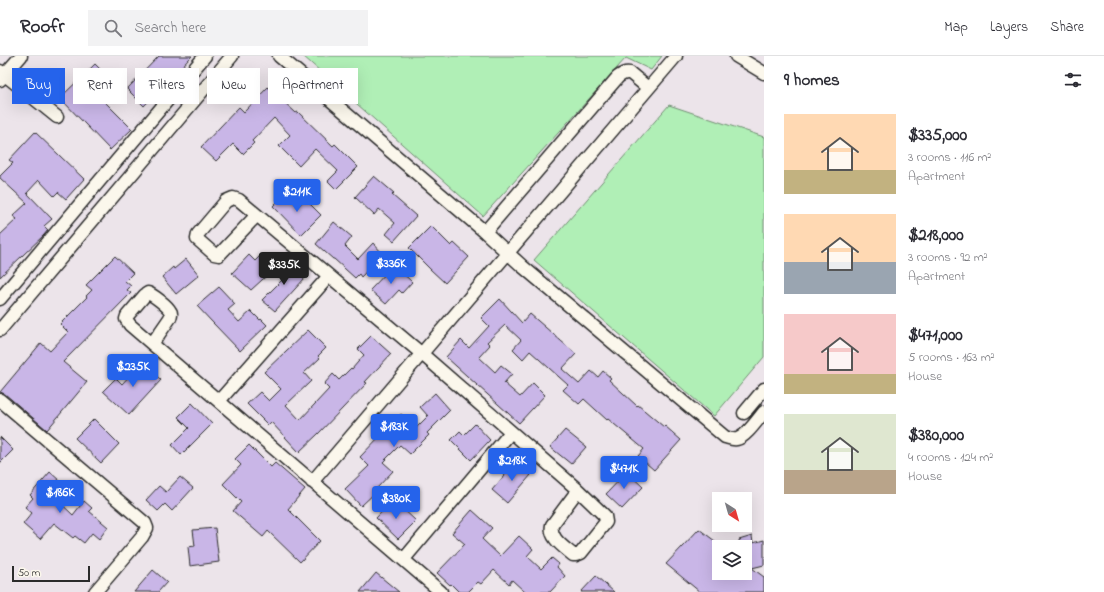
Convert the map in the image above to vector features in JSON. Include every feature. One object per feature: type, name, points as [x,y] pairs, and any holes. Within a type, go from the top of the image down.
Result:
[{"type":"street","points":[[21,56],[1,75],[57,117]]},
{"type":"street","points":[[1,296],[205,56]]},
{"type":"street","points":[[0,330],[232,56]]},
{"type":"street","points":[[279,56],[485,232],[508,254],[725,437],[737,439],[743,436],[764,412]]},
{"type":"street","points":[[312,482],[676,56]]},
{"type":"street","points":[[736,56],[764,73]]},
{"type":"street","points":[[485,232],[618,77],[627,72],[630,73],[648,88]]},
{"type":"street","points":[[257,215],[219,255],[214,254],[198,239],[198,234],[226,201],[233,198],[239,200],[257,215],[329,276],[422,354],[578,490],[605,516],[607,520],[606,522],[581,553],[573,555],[555,538],[551,530],[552,525],[578,490]]},
{"type":"street","points":[[219,401],[329,276]]},
{"type":"street","points":[[152,344],[442,592]]},
{"type":"street","points":[[744,413],[764,389]]},
{"type":"street","points":[[0,400],[146,523],[147,528],[142,537],[95,592]]},
{"type":"street","points":[[404,559],[511,432]]},
{"type":"green space","points":[[303,56],[662,56],[651,70],[626,58],[483,216],[357,104],[358,68],[316,68]]},
{"type":"green space","points":[[669,105],[764,137],[764,357],[714,416],[534,260]]},
{"type":"building","points":[[159,56],[192,56],[180,68],[147,68]]},
{"type":"building","points":[[95,64],[99,68],[91,68]]},
{"type":"building","points":[[135,81],[135,97],[127,89]]},
{"type":"building","points":[[73,85],[73,104],[107,104],[132,129],[110,150],[65,103],[65,93]]},
{"type":"building","points":[[268,87],[268,104],[286,104],[296,113],[298,112],[333,146],[335,144],[358,167],[336,189],[328,181],[338,171],[315,149],[299,166],[279,146],[290,135],[274,118],[252,141],[254,143],[243,154],[233,144],[216,161],[201,147],[239,107],[244,112],[252,104],[260,104],[260,95]]},
{"type":"building","points":[[35,132],[84,179],[66,199],[58,192],[54,196],[39,180],[27,193],[52,219],[44,226],[48,230],[44,235],[0,277],[0,235],[17,219],[13,216],[27,203],[0,178],[0,176],[13,163],[9,160]]},
{"type":"building","points":[[374,176],[394,193],[392,195],[416,216],[394,241],[386,234],[395,223],[379,209],[374,215],[355,197]]},
{"type":"building","points":[[287,192],[299,205],[305,199],[321,215],[301,235],[273,206]]},
{"type":"building","points":[[334,222],[352,237],[345,246],[358,259],[373,243],[383,254],[361,277],[359,274],[355,278],[316,244]]},
{"type":"building","points":[[431,226],[451,246],[454,243],[469,257],[445,283],[409,248]]},
{"type":"building","points":[[249,255],[255,261],[260,256],[274,269],[251,290],[232,273]]},
{"type":"building","points":[[115,256],[133,273],[125,281],[131,286],[127,290],[131,293],[63,362],[87,382],[47,430],[5,394],[0,392],[41,343],[50,351],[68,332],[60,324],[92,290],[86,285]]},
{"type":"building","points":[[282,257],[305,278],[275,311],[262,300],[289,273],[278,261]]},
{"type":"building","points":[[186,259],[199,275],[176,294],[162,277],[173,267],[174,269]]},
{"type":"building","points":[[394,265],[412,282],[402,293],[399,290],[386,304],[370,290]]},
{"type":"building","points":[[219,287],[235,304],[228,310],[239,322],[251,311],[267,325],[240,351],[197,306]]},
{"type":"building","points":[[500,299],[522,323],[530,314],[576,354],[562,369],[579,384],[591,371],[598,377],[603,371],[611,378],[609,380],[637,406],[638,405],[681,440],[654,470],[638,456],[644,449],[608,419],[607,420],[584,399],[579,404],[563,390],[568,385],[530,351],[523,359],[513,349],[521,340],[505,325],[487,342],[490,345],[479,357],[495,372],[501,365],[512,374],[504,383],[520,397],[533,383],[545,395],[519,423],[446,357],[461,340],[469,348],[489,326],[481,318]]},
{"type":"building","points":[[308,330],[326,348],[318,356],[320,358],[304,373],[311,381],[286,405],[300,420],[329,389],[324,384],[333,374],[339,380],[351,368],[352,369],[364,355],[358,349],[371,336],[391,354],[365,382],[367,383],[299,452],[271,422],[268,425],[247,404],[260,392],[269,401],[281,389],[264,372]]},
{"type":"building","points":[[142,362],[161,380],[129,415],[103,391],[116,378],[122,384]]},
{"type":"building","points":[[435,393],[450,410],[427,433],[429,435],[410,454],[400,445],[383,462],[393,471],[377,488],[378,490],[361,506],[345,489],[369,466],[360,457],[401,414],[416,428],[428,416],[420,407]]},
{"type":"building","points":[[192,403],[212,424],[181,455],[172,445],[189,428],[178,417]]},
{"type":"building","points":[[94,419],[119,444],[101,463],[75,438]]},
{"type":"building","points":[[475,424],[490,440],[471,460],[451,440],[460,431],[464,435]]},
{"type":"building","points":[[565,430],[586,447],[571,464],[550,447]]},
{"type":"building","points":[[0,437],[13,450],[0,463]]},
{"type":"building","points":[[249,445],[271,467],[275,463],[305,489],[288,509],[320,541],[300,562],[268,531],[263,537],[233,511],[241,502],[223,484],[241,465],[235,459]]},
{"type":"building","points":[[516,462],[531,475],[507,503],[492,490]]},
{"type":"building","points":[[50,472],[60,481],[55,486],[59,489],[53,496],[73,515],[84,501],[92,508],[89,511],[108,527],[99,539],[92,533],[84,543],[75,536],[73,538],[54,523],[40,539],[23,524],[32,513],[25,507],[33,498],[30,495]]},
{"type":"building","points":[[627,472],[643,487],[622,509],[606,494]]},
{"type":"building","points":[[180,477],[193,488],[172,511],[165,504],[158,511],[146,500],[159,486],[166,492]]},
{"type":"building","points":[[390,503],[396,509],[400,506],[416,521],[398,539],[376,518]]},
{"type":"building","points":[[472,510],[492,528],[482,539],[500,556],[519,536],[533,549],[527,556],[541,569],[552,558],[559,564],[557,567],[565,576],[550,592],[525,592],[512,580],[509,584],[494,570],[481,584],[478,582],[468,592],[459,592],[437,573],[465,544],[452,533]]},
{"type":"building","points":[[215,528],[219,562],[190,566],[188,547],[195,546],[193,530]]},
{"type":"building","points":[[699,529],[714,540],[712,540],[712,580],[752,580],[752,568],[764,577],[764,592],[700,592],[666,564]]},
{"type":"building","points":[[752,536],[753,543],[764,540],[764,565],[752,568],[752,540],[739,540]]},
{"type":"building","points":[[153,570],[167,582],[158,592],[134,592]]},
{"type":"building","points":[[376,573],[399,592],[360,592]]},
{"type":"building","points":[[596,576],[614,592],[581,592]]}]
